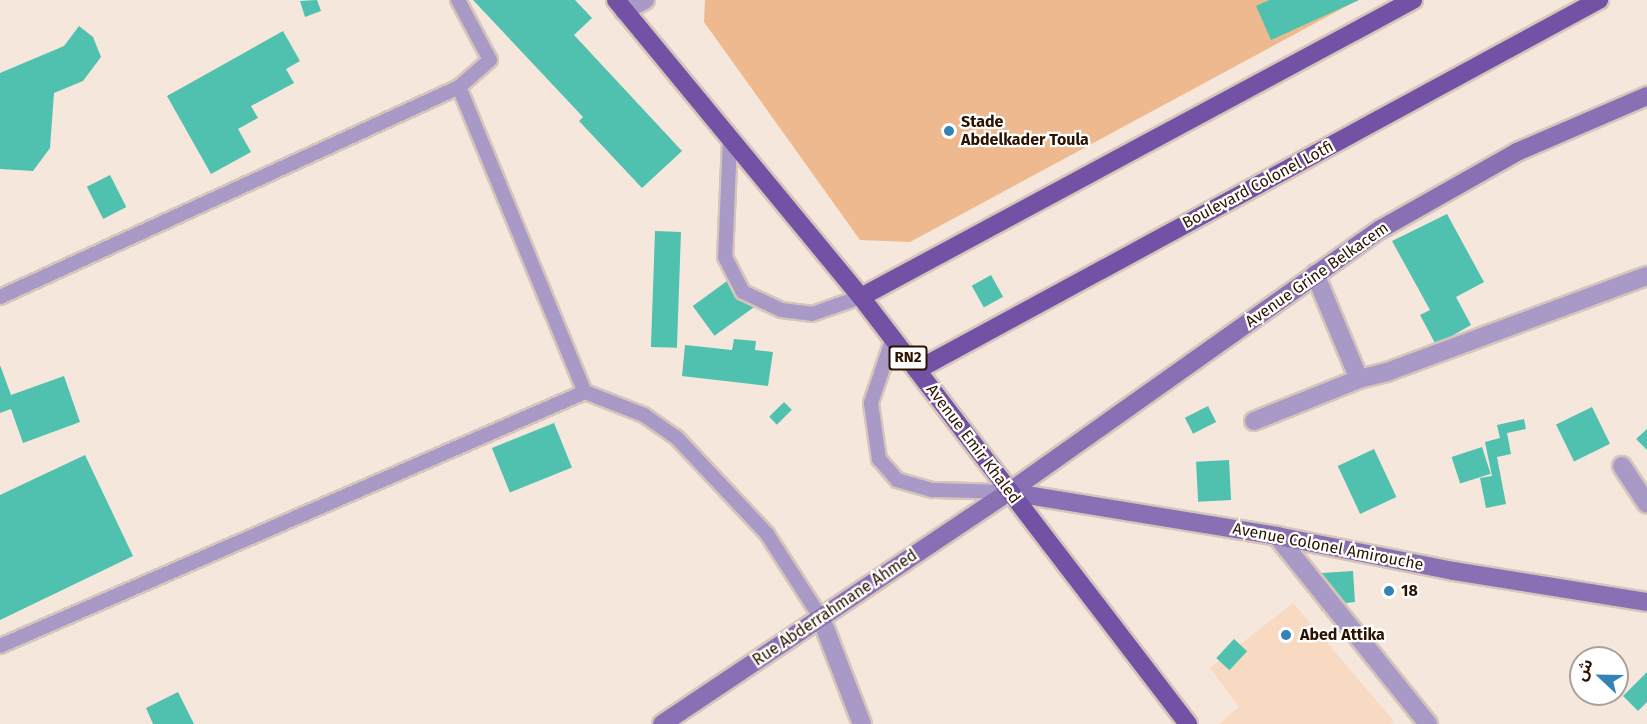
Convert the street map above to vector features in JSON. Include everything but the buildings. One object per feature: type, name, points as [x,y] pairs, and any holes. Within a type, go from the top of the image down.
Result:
[{"type":"main road","points":[[861,297],[1413,0]]},
{"type":"main road","name":"Boulevard Colonel Lotfi","points":[[916,370],[1599,0]]},
{"type":"main road","name":"Avenue Emir Khaled","points":[[620,5],[861,297],[1188,724]]},
{"type":"main road","name":"Avenue Grine Belkacem","points":[[1009,492],[1381,229],[1517,152],[1647,96]]},
{"type":"main road","name":"Avenue Colonel Amirouche","points":[[1009,492],[1277,536],[1454,571],[1647,602]]},
{"type":"main road","name":"Rue Abderrahmane Ahmed","points":[[662,724],[1009,492]]},
{"type":"street","points":[[620,5],[645,0]]},
{"type":"street","points":[[1315,274],[1359,379]]},
{"type":"street","points":[[1254,421],[1359,379],[1387,372],[1647,276]]},
{"type":"street","points":[[1622,466],[1647,504]]},
{"type":"street","points":[[1277,536],[1428,724]]},
{"type":"street","points":[[821,618],[862,724]]},
{"type":"lane","points":[[0,297],[459,87],[490,60],[458,0]]},
{"type":"lane","points":[[459,87],[585,392]]},
{"type":"lane","points":[[730,140],[725,257],[743,292],[781,310],[812,314],[861,297]]},
{"type":"lane","points":[[893,338],[871,403],[879,459],[897,480],[933,490],[1009,492]]},
{"type":"lane","points":[[0,646],[585,392],[644,415],[676,437],[767,534],[821,618]]},
{"type":"shaded area","name":"Stade Abdelkader Toula","points":[[705,0],[1358,0],[910,242],[860,240],[704,22]]},
{"type":"shaded area","name":"Abed Attika","points":[[1293,603],[1394,721],[1391,724],[1219,724],[1239,707],[1210,668]]},
{"type":"place","name":"Stade Abdelkader Toula","points":[[949,131]]},
{"type":"place","name":"18","points":[[1389,591]]},
{"type":"place","name":"Abed Attika","points":[[1286,635]]}]
